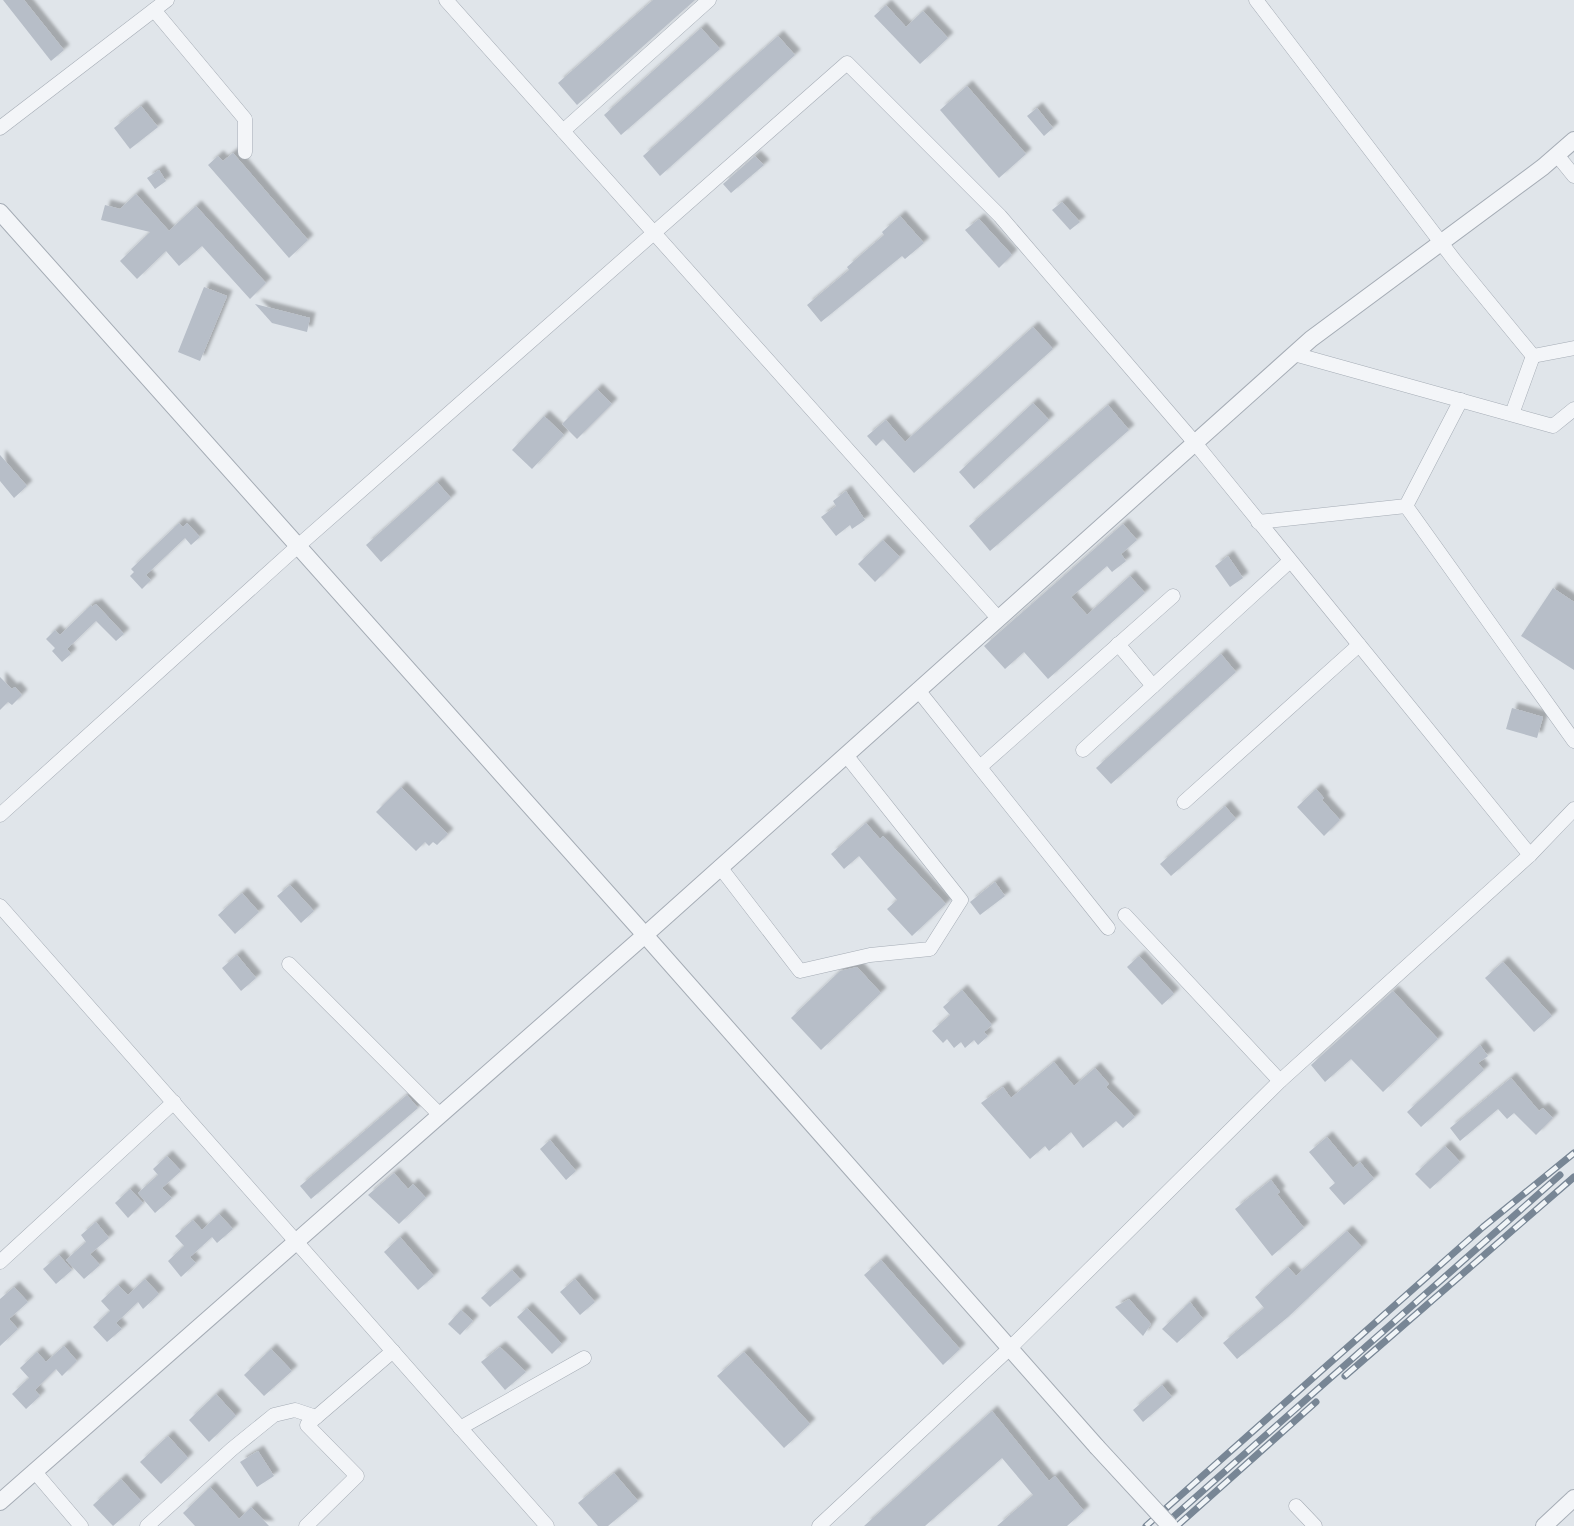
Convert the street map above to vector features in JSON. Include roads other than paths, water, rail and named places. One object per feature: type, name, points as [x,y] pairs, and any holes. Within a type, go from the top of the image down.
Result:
[{"type":"street","points":[[0,128],[167,0]]},
{"type":"street","points":[[563,131],[709,0]]},
{"type":"street","points":[[1256,0],[1441,242],[1533,356]]},
{"type":"street","points":[[454,3],[563,131],[998,618]]},
{"type":"street","points":[[154,10],[245,119],[245,152]]},
{"type":"street","points":[[0,815],[298,546],[847,63],[1000,216],[1195,443],[1530,855]]},
{"type":"street","points":[[0,1502],[645,935],[1294,354],[1574,140]]},
{"type":"street","points":[[1557,155],[1574,176]]},
{"type":"street","points":[[0,212],[645,935],[1097,1447],[1170,1526]]},
{"type":"street","points":[[1533,356],[1574,348]]},
{"type":"street","points":[[1294,354],[1553,426],[1574,409]]},
{"type":"street","points":[[1512,414],[1533,356]]},
{"type":"street","points":[[1407,506],[1461,400]]},
{"type":"street","points":[[1258,522],[1407,506]]},
{"type":"street","points":[[1407,506],[1574,741]]},
{"type":"street","points":[[1083,750],[1290,561]]},
{"type":"street","points":[[980,767],[1173,596]]},
{"type":"street","points":[[1118,644],[1154,686]]},
{"type":"street","points":[[1184,802],[1359,645]]},
{"type":"street","points":[[918,690],[1108,928]]},
{"type":"street","points":[[720,867],[800,971],[870,955],[930,949],[961,900],[846,755]]},
{"type":"street","points":[[819,1526],[1010,1348],[1280,1081],[1530,855],[1574,809]]},
{"type":"street","points":[[0,906],[547,1526]]},
{"type":"street","points":[[1125,915],[1280,1081]]},
{"type":"street","points":[[289,964],[440,1114]]},
{"type":"street","points":[[0,1262],[174,1102]]},
{"type":"street","points":[[306,1526],[357,1476],[307,1425],[393,1351]]},
{"type":"street","points":[[460,1428],[584,1358]]},
{"type":"street","points":[[147,1526],[274,1415],[295,1410],[316,1417]]},
{"type":"street","points":[[35,1472],[81,1526]]},
{"type":"street","points":[[1544,1526],[1574,1498]]},
{"type":"street","points":[[1296,1506],[1315,1526]]},
{"type":"railway","points":[[1146,1526],[1483,1227],[1574,1153]]},
{"type":"railway","points":[[1163,1526],[1560,1175]]},
{"type":"railway","points":[[1345,1376],[1574,1177]]},
{"type":"railway","points":[[1177,1526],[1316,1402]]}]
